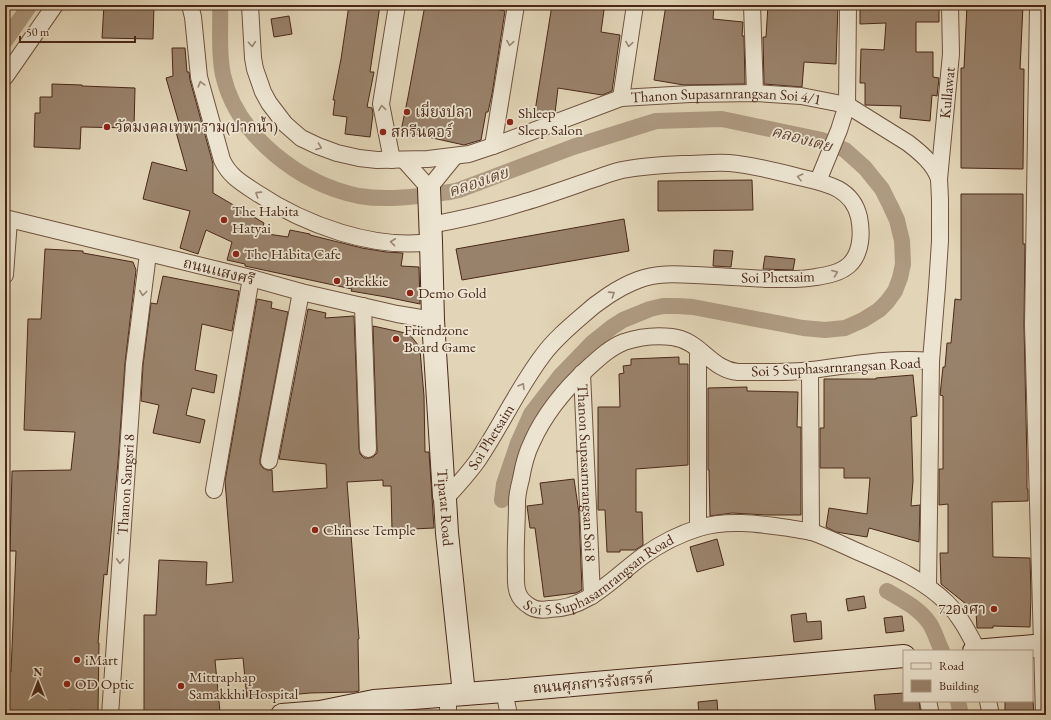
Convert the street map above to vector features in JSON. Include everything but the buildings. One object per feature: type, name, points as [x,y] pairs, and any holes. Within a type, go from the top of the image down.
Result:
[{"type":"street","points":[[5,77],[55,5]]},
{"type":"street","name":"Soi Phetsaim","points":[[190,5],[193,17],[199,77],[225,166],[234,178],[268,201],[330,229],[367,239],[419,244],[431,228],[525,202],[622,170],[655,165],[728,163],[781,172],[818,181],[832,186],[850,197],[856,209],[860,223],[860,245],[855,258],[850,264],[836,272],[808,279],[785,280],[706,275],[655,275],[637,280],[615,291],[592,307],[560,335],[544,354],[531,372],[480,457],[466,476],[445,498]]},
{"type":"street","name":"Thanon Supasarnrangsan Soi 4/1","points":[[250,5],[253,58],[263,92],[285,124],[301,138],[337,153],[376,160],[428,159],[469,154],[621,98],[690,94],[755,93],[801,96],[847,105],[917,150],[934,168],[939,179]]},
{"type":"street","points":[[397,5],[381,104],[398,160],[429,188],[455,156]]},
{"type":"street","points":[[493,146],[516,5]]},
{"type":"street","points":[[621,98],[635,5]]},
{"type":"street","points":[[752,5],[755,93]]},
{"type":"street","points":[[818,181],[839,130],[847,105],[848,5]]},
{"type":"street","name":"Kullawat","points":[[931,361],[940,242],[939,179],[951,54],[950,5]]},
{"type":"street","points":[[1038,5],[1033,325],[1044,645],[1044,715]]},
{"type":"street","name":"Tiparat Road","points":[[429,188],[433,320],[447,534],[453,701]]},
{"type":"street","points":[[5,275],[7,219]]},
{"type":"street","name":"ถนนเเสงศรี","points":[[7,219],[251,278],[301,292],[433,320]]},
{"type":"street","name":"Thanon Sangsri 8","points":[[110,715],[134,364],[148,254]]},
{"type":"street","points":[[214,490],[251,278]]},
{"type":"street","points":[[269,461],[301,292]]},
{"type":"street","points":[[363,306],[368,449]]},
{"type":"street","name":"Soi 5 Suphasarnrangsan Road","points":[[928,587],[931,361],[902,360],[872,362],[810,370],[730,372],[684,340],[675,337],[649,337],[624,342],[612,348],[582,373],[555,403],[531,444],[523,467],[518,494],[515,560],[516,584],[520,597],[530,606],[537,609],[553,610],[569,606],[592,596],[644,555],[668,540],[698,528],[713,524],[739,523],[777,526],[811,532],[847,546],[891,566],[928,587],[947,603],[962,621],[977,650]]},
{"type":"street","points":[[698,349],[698,528]]},
{"type":"street","points":[[810,370],[811,532]]},
{"type":"street","name":"Thanon Supasarnrangsan Soi 8","points":[[582,373],[592,596]]},
{"type":"street","points":[[989,650],[1044,645]]},
{"type":"street","name":"ถนนศุภสารรังสรรค์","points":[[282,715],[320,713],[374,701],[453,701],[504,691],[903,656]]},
{"type":"street","points":[[504,691],[509,715]]},
{"type":"street","points":[[928,702],[931,715]]},
{"type":"street","points":[[988,702],[991,715]]},
{"type":"waterway","name":"คลองเตย","points":[[5,41],[30,5]]},
{"type":"waterway","name":"คลองเตย","points":[[220,5],[221,66],[230,97],[242,118],[257,137],[274,154],[294,169],[315,181],[337,190],[359,196],[382,198],[450,192],[459,190],[573,147],[656,121],[722,119],[822,140],[845,150],[865,168],[882,189],[897,220],[902,241],[903,264],[895,291],[879,310],[863,320],[845,328],[825,330],[803,328],[693,307],[678,306],[663,306],[650,309],[623,320],[592,343],[561,375],[531,414],[518,443],[504,484],[502,500]]},
{"type":"waterway","name":"คลองเตย","points":[[887,591],[911,605],[926,619],[932,627],[942,650]]},
{"type":"waterway","name":"คลองเตย","points":[[958,702],[961,715]]},
{"type":"place","name":"เมี่ยงปลา","points":[[407,112]]},
{"type":"place","name":"Shleep Sleep Salon","points":[[510,122]]},
{"type":"place","name":"วัดมงคลเทพาราม(ปากน้ำ)","points":[[107,127]]},
{"type":"place","name":"สกรีนดอร์","points":[[383,132]]},
{"type":"place","name":"The Habita Hatyai","points":[[224,220]]},
{"type":"place","name":"The Habita Cafe","points":[[236,254]]},
{"type":"place","name":"Brekkie","points":[[337,281]]},
{"type":"place","name":"Demo Gold","points":[[410,293]]},
{"type":"place","name":"Friendzone Board Game","points":[[396,339]]},
{"type":"place","name":"Chinese Temple","points":[[315,530]]},
{"type":"place","name":"72องศา","points":[[994,609]]},
{"type":"place","name":"iMart","points":[[77,660]]},
{"type":"place","name":"OD Optic","points":[[67,684]]},
{"type":"place","name":"Mittraphap Samakkhi Hospital","points":[[181,686]]}]
